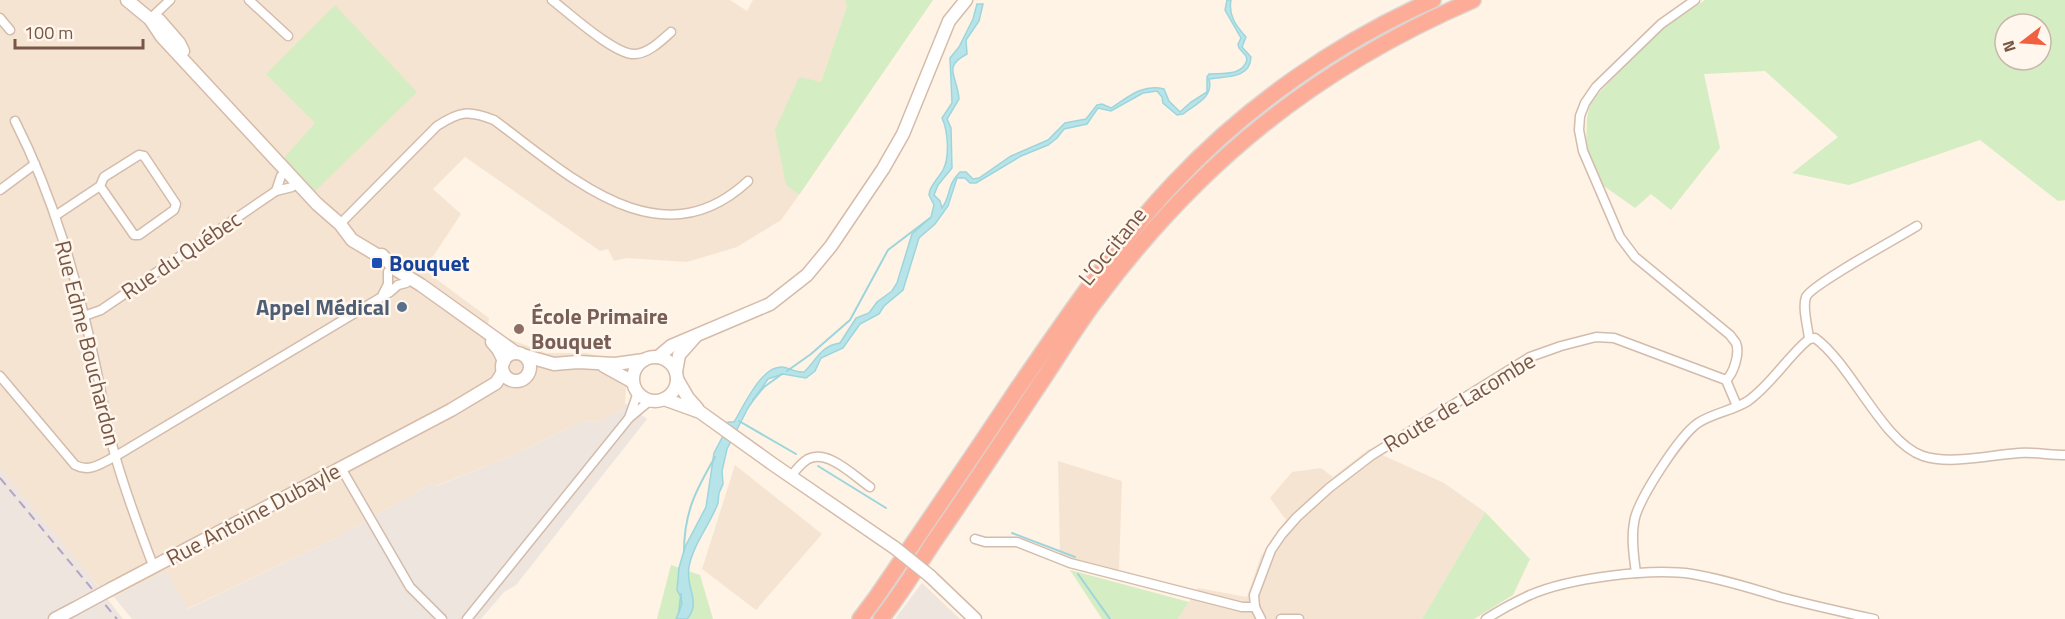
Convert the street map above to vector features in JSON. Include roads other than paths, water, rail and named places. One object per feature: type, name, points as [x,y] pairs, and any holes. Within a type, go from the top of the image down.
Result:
[{"type":"highway","name":"L'Occitane","points":[[860,619],[876,599],[1078,300],[1135,226],[1176,180],[1266,100],[1300,76],[1391,19],[1433,0]]},
{"type":"highway","name":"L'Occitane","points":[[881,619],[1096,300],[1148,235],[1191,188],[1241,142],[1298,97],[1391,39],[1473,0]]},
{"type":"main road","points":[[127,0],[152,17]]},
{"type":"main road","points":[[138,0],[152,17],[162,37],[264,148],[317,212],[327,220],[337,222],[352,240],[377,255],[382,255],[395,269],[414,280],[436,301]]},
{"type":"main road","points":[[700,412],[662,400],[647,399],[636,387],[636,369],[644,360],[658,357],[671,346],[770,304],[807,275],[831,246],[888,160],[903,134],[949,21],[966,0]]},
{"type":"main road","points":[[377,255],[388,272],[436,301],[492,342],[509,379],[522,379],[530,364],[521,355],[467,323]]},
{"type":"main road","points":[[662,400],[673,391],[679,355],[695,336]]},
{"type":"main road","name":"Rue Antoine Dubayle","points":[[55,619],[451,410],[496,383],[511,354],[521,355],[548,366]]},
{"type":"main road","points":[[658,357],[669,362],[688,398],[700,412],[895,548],[930,576],[975,619]]},
{"type":"main road","name":"Rue Antoine Dubayle","points":[[451,410],[462,408],[508,383],[548,366],[578,362],[615,364],[644,360]]},
{"type":"main road","name":"Rue Antoine Dubayle","points":[[600,364],[616,371],[636,387]]},
{"type":"street","points":[[152,17],[170,0]]},
{"type":"street","points":[[249,0],[288,36]]},
{"type":"street","points":[[552,0],[612,47],[632,54],[642,53],[652,48],[671,33]]},
{"type":"street","points":[[1695,0],[1661,24],[1596,87],[1585,103],[1580,116],[1579,130],[1583,151],[1620,237],[1635,257],[1730,335],[1736,344],[1737,354],[1731,375],[1726,380],[1737,406]]},
{"type":"street","points":[[0,18],[10,30]]},
{"type":"street","points":[[337,222],[437,126],[465,112],[494,120],[607,200],[642,212],[695,211],[725,200],[748,181]]},
{"type":"street","name":"Rue Edme Bouchardon","points":[[15,121],[56,216],[84,316],[116,456],[131,506],[155,566]]},
{"type":"street","points":[[56,216],[100,186],[104,177],[139,155],[144,156],[176,204],[174,210],[139,235],[134,235],[100,186]]},
{"type":"street","points":[[0,190],[35,164]]},
{"type":"street","points":[[276,191],[284,173]]},
{"type":"street","name":"Rue du Québec","points":[[84,316],[101,310],[276,191],[295,184]]},
{"type":"street","points":[[1809,339],[1805,303],[1808,293],[1917,226]]},
{"type":"street","points":[[382,297],[388,284],[388,272]]},
{"type":"street","points":[[0,376],[75,465],[84,470],[94,468],[382,297],[398,285],[406,283]]},
{"type":"street","name":"Route de Lacombe","points":[[1255,607],[1254,595],[1271,550],[1297,517],[1329,488],[1372,455],[1530,357],[1596,337],[1614,338],[1726,380]]},
{"type":"street","points":[[1636,573],[1633,523],[1637,507],[1670,456],[1699,422],[1737,406],[1758,392],[1809,339],[1815,338],[1831,352],[1897,439],[1922,456],[1938,459],[2021,453],[2065,455]]},
{"type":"street","points":[[628,418],[636,387]]},
{"type":"street","points":[[467,619],[628,418],[647,403],[662,400]]},
{"type":"street","points":[[791,476],[807,459],[819,456],[831,460],[870,487]]},
{"type":"street","points":[[340,468],[410,587],[441,619]]},
{"type":"street","points":[[975,539],[985,542],[1017,542],[1070,563],[1220,602],[1242,607],[1255,607],[1261,619]]},
{"type":"street","points":[[1486,619],[1531,595],[1550,588],[1636,573],[1670,572],[1693,574],[1874,619]]},
{"type":"street","points":[[1281,619],[1299,619]]},
{"type":"water","points":[[1227,0],[1231,0],[1234,20],[1246,37],[1242,47],[1251,57],[1246,70],[1235,76],[1209,79],[1209,91],[1183,114],[1177,115],[1163,103],[1157,91],[1143,93],[1111,111],[1098,108],[1087,124],[1064,129],[1048,145],[1021,156],[976,183],[970,183],[965,178],[957,178],[948,206],[935,224],[919,238],[903,290],[884,306],[879,314],[860,324],[843,348],[821,358],[815,371],[806,378],[783,374],[768,379],[748,408],[727,449],[722,471],[723,484],[718,503],[694,550],[689,567],[693,607],[687,619],[676,619],[682,604],[677,590],[679,568],[685,547],[706,507],[714,453],[728,422],[734,422],[754,388],[767,373],[774,368],[782,367],[804,372],[823,350],[840,343],[856,318],[869,313],[877,302],[892,291],[897,283],[912,234],[931,217],[934,205],[929,195],[930,190],[943,170],[947,158],[947,137],[942,118],[952,103],[950,58],[959,47],[973,19],[977,4],[983,4],[979,21],[966,40],[967,54],[955,63],[953,68],[959,99],[947,119],[951,128],[952,168],[938,185],[934,195],[940,201],[942,208],[953,182],[960,172],[966,172],[973,179],[979,178],[1011,156],[1048,140],[1065,123],[1086,119],[1097,105],[1102,104],[1111,108],[1136,92],[1156,88],[1164,89],[1169,101],[1180,112],[1207,92],[1209,74],[1232,73],[1241,69],[1247,60],[1239,48],[1241,38],[1225,10]]},
{"type":"waterway","points":[[787,371],[811,354],[850,320],[888,250],[930,218]]},
{"type":"waterway","points":[[753,400],[764,387],[782,374]]},
{"type":"waterway","points":[[739,421],[796,454]]},
{"type":"waterway","points":[[684,552],[686,525],[692,502],[715,457]]},
{"type":"waterway","points":[[818,466],[886,508]]},
{"type":"waterway","points":[[1012,533],[1075,557]]},
{"type":"waterway","points":[[1078,574],[1110,619]]},
{"type":"waterway","points":[[679,612],[681,594]]},
{"type":"railway","points":[[0,478],[117,619]]},
{"type":"place","name":"Bouquet","points":[[377,263]]},
{"type":"place","name":"Appel Médical","points":[[402,307]]},
{"type":"place","name":"École Primaire Bouquet","points":[[519,329]]}]
